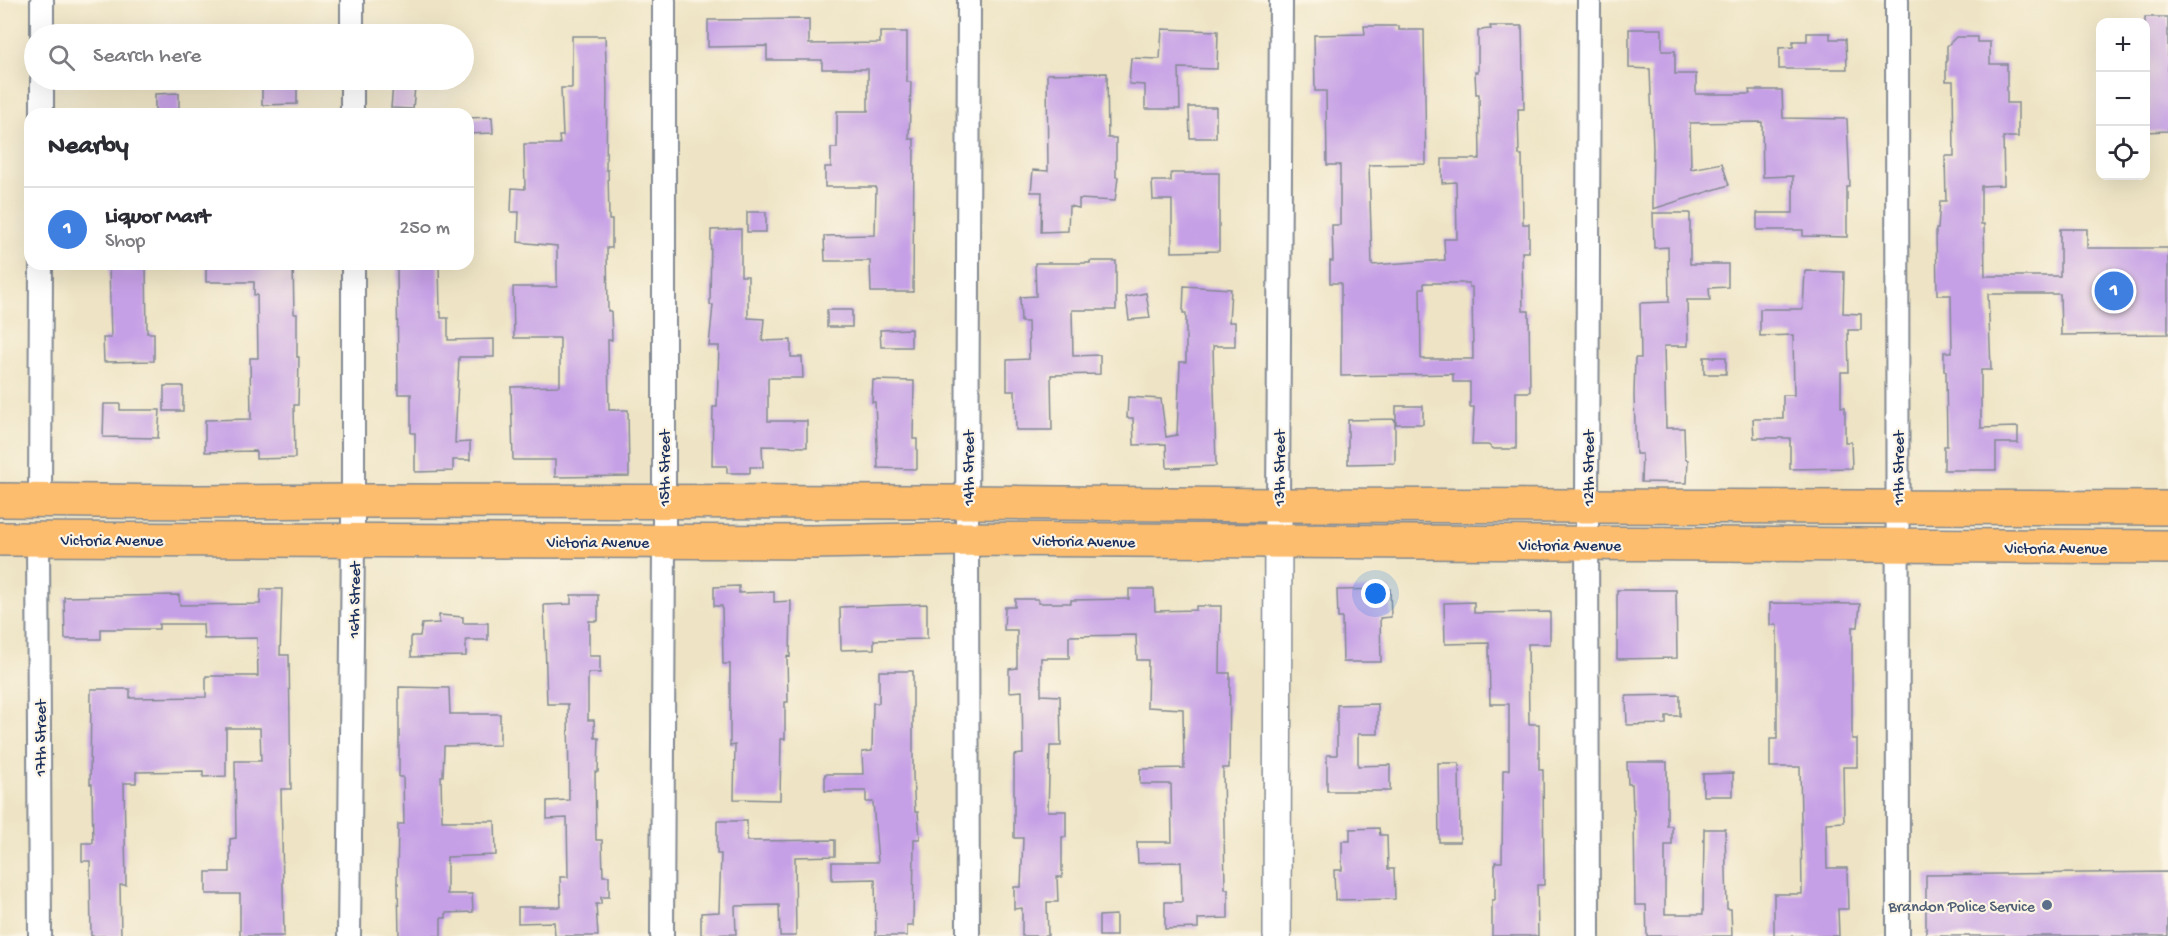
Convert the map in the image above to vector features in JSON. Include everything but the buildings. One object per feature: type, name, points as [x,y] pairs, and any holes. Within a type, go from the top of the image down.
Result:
[{"type":"main road","points":[[0,483],[40,494],[97,501],[967,502],[2168,508]]},
{"type":"main road","points":[[0,500],[40,494]]},
{"type":"main road","name":"Victoria Avenue","points":[[0,539],[814,542],[967,539],[2168,548]]},
{"type":"street","points":[[42,0],[42,24]]},
{"type":"street","points":[[352,0],[352,24]]},
{"type":"street","name":"15th Street","points":[[662,936],[664,0]]},
{"type":"street","name":"14th Street","points":[[968,936],[969,0]]},
{"type":"street","name":"13th Street","points":[[1277,936],[1281,0]]},
{"type":"street","name":"12th Street","points":[[1588,936],[1589,0]]},
{"type":"street","name":"11th Street","points":[[1897,0],[1898,936]]},
{"type":"street","points":[[42,90],[42,108]]},
{"type":"street","points":[[352,90],[352,108]]},
{"type":"street","points":[[40,494],[41,270]]},
{"type":"street","name":"16th Street","points":[[349,936],[353,270]]},
{"type":"street","name":"17th Street","points":[[38,539],[40,936]]},
{"type":"place","name":"Liquor Mart","points":[[2114,291]]},
{"type":"place","name":"Brandon Police Service","points":[[2047,905]]}]
